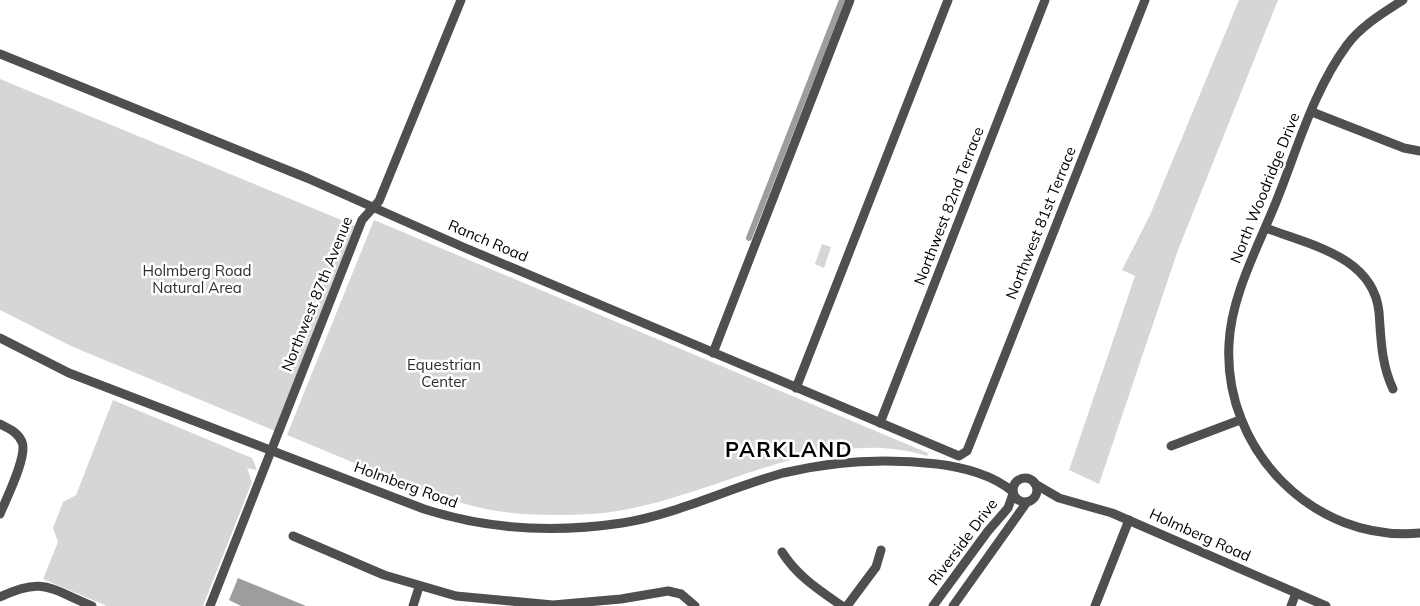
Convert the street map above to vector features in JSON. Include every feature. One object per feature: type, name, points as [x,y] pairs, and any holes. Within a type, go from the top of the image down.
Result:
[{"type":"street","name":"Northwest 87th Avenue","points":[[210,606],[362,220],[379,201],[461,0]]},
{"type":"street","points":[[713,353],[850,0]]},
{"type":"street","points":[[796,388],[948,0]]},
{"type":"street","name":"Northwest 82nd Terrace","points":[[880,423],[1046,0]]},
{"type":"street","name":"Northwest 81st Terrace","points":[[963,455],[967,451],[1145,0]]},
{"type":"street","name":"North Woodridge Drive","points":[[1403,0],[1380,14],[1348,44],[1324,81],[1239,296],[1229,343],[1228,369],[1240,420],[1252,445],[1279,481],[1322,513],[1348,524],[1379,532],[1420,533]]},
{"type":"street","name":"Ranch Road","points":[[0,54],[307,178],[713,353],[955,455],[963,455]]},
{"type":"street","points":[[1312,112],[1404,148],[1420,151]]},
{"type":"street","points":[[1266,228],[1348,262],[1369,281],[1378,308],[1385,371],[1393,389]]},
{"type":"street","name":"Holmberg Road","points":[[0,338],[69,374],[457,520],[530,529],[572,529],[643,519],[783,474],[846,463],[878,461],[930,463],[963,469],[997,481],[1013,493]]},
{"type":"street","points":[[1171,446],[1240,420]]},
{"type":"street","points":[[0,424],[14,431],[22,441],[23,453],[0,514]]},
{"type":"street","points":[[1028,479],[1035,484],[1037,493],[1030,501],[1017,500],[1013,493],[1015,483],[1028,479]]},
{"type":"street","name":"Holmberg Road","points":[[997,481],[1020,480]]},
{"type":"street","points":[[988,531],[1007,499],[1006,490],[997,481]]},
{"type":"street","name":"Holmberg Road","points":[[1035,484],[1059,498],[1098,508],[1129,520],[1326,606]]},
{"type":"street","name":"Riverside Drive","points":[[933,606],[988,531],[1008,508],[1013,493]]},
{"type":"street","name":"Holmberg Road","points":[[1030,501],[1059,498]]},
{"type":"street","name":"Riverside Drive","points":[[953,606],[1030,501]]},
{"type":"street","points":[[1095,606],[1129,520]]},
{"type":"street","points":[[293,536],[419,587],[456,596],[553,606],[621,599],[668,591],[681,594],[696,606]]},
{"type":"street","points":[[847,606],[876,567],[880,550]]},
{"type":"street","points":[[782,552],[792,568],[802,577],[842,606]]},
{"type":"street","points":[[0,597],[22,586],[41,585],[92,606]]},
{"type":"street","points":[[413,606],[419,587]]},
{"type":"street","points":[[1291,606],[1296,593]]},
{"type":"green space","points":[[1239,0],[1278,0],[1178,250],[1099,484],[1069,470],[1135,276],[1122,270],[1150,215]]},
{"type":"green space","name":"Holmberg Road Natural Area","points":[[0,79],[356,226],[275,431],[71,346],[0,310]]},
{"type":"green space","name":"Equestrian Center","points":[[374,220],[928,453],[927,456],[885,448],[843,449],[800,457],[632,508],[591,514],[546,515],[514,513],[469,505],[401,482],[287,435]]},
{"type":"green space","points":[[822,244],[831,247],[824,268],[815,264]]},
{"type":"green space","points":[[113,400],[252,458],[257,470],[247,468],[252,482],[203,606],[107,606],[43,579],[58,542],[53,528],[63,502],[76,495]]},
{"type":"shaded area","points":[[238,578],[306,606],[241,606],[229,600]]},
{"type":"waterway","points":[[749,238],[842,0]]},
{"type":"district","name":"PARKLAND","points":[[789,450]]}]
